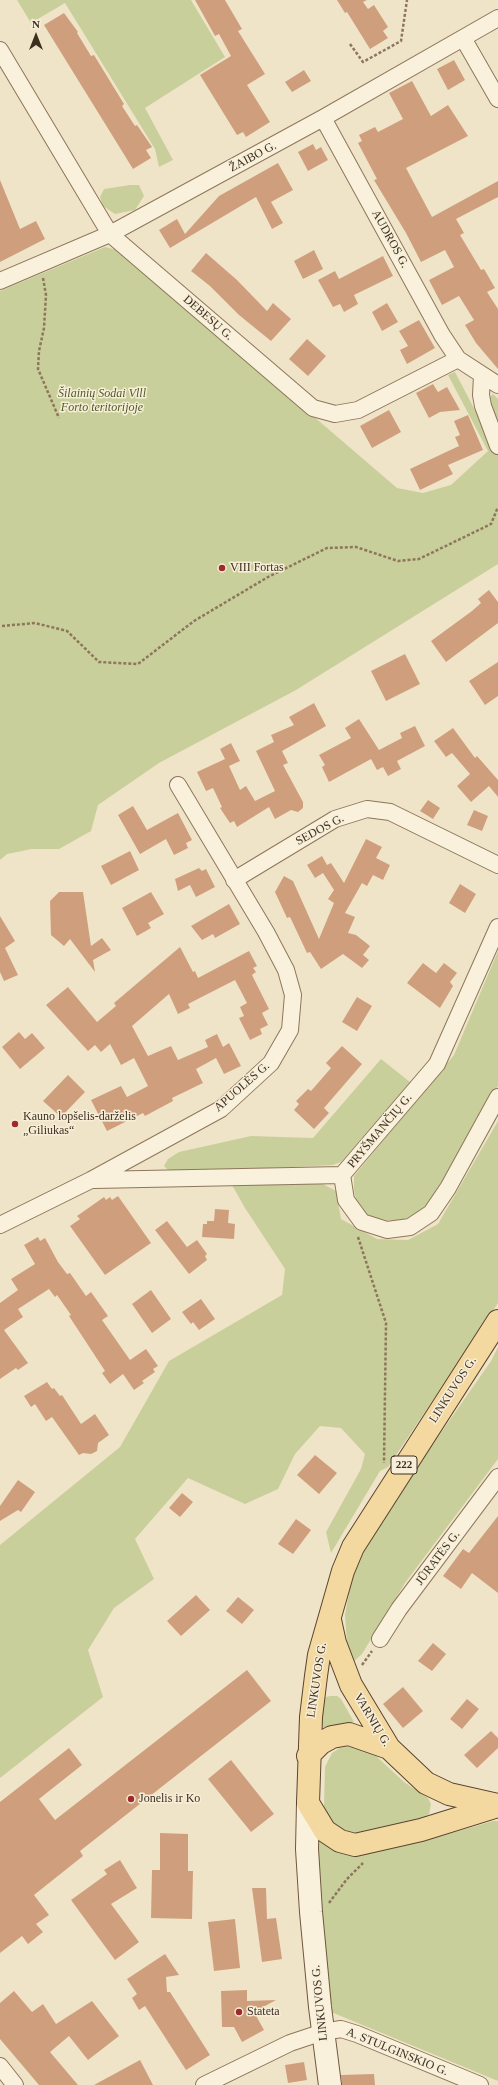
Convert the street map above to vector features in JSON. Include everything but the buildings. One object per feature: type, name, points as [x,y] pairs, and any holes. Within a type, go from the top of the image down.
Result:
[{"type":"main road","name":"LINKUVOS G.","points":[[308,1803],[308,1756],[317,1669],[329,1617],[343,1571],[353,1547],[498,1321]]},
{"type":"main road","name":"VARNIŲ G.","points":[[329,1617],[335,1643],[351,1685],[388,1748],[426,1783],[449,1794],[498,1806]]},
{"type":"main road","points":[[308,1756],[321,1743],[332,1737],[349,1734],[388,1748]]},
{"type":"main road","points":[[421,1830],[431,1821],[437,1808],[434,1794],[426,1783]]},
{"type":"main road","points":[[308,1803],[325,1830],[333,1837],[349,1844],[361,1844],[421,1830],[498,1806]]},
{"type":"street","name":"ŽAIBO G.","points":[[0,281],[110,234],[323,118],[498,18]]},
{"type":"street","points":[[463,38],[498,99]]},
{"type":"street","name":"DEBESŲ G.","points":[[0,50],[110,234],[313,408],[335,414],[358,410],[458,359]]},
{"type":"street","name":"AUDROS G.","points":[[323,118],[438,328],[458,359]]},
{"type":"street","points":[[458,359],[498,385]]},
{"type":"street","points":[[482,376],[481,395],[483,406],[498,446]]},
{"type":"street","name":"APUOLĖS G.","points":[[0,1225],[91,1180],[221,1109],[271,1063],[290,1030],[293,995],[286,970],[266,932],[178,785]]},
{"type":"street","name":"SEDOS G.","points":[[234,880],[335,819],[367,810],[390,812],[498,865]]},
{"type":"street","name":"PRYŠMANČIŲ G.","points":[[91,1180],[342,1175],[437,1064],[498,926]]},
{"type":"street","points":[[342,1175],[346,1200],[362,1222],[386,1230],[410,1227],[431,1213],[448,1188],[498,1097]]},
{"type":"street","name":"JŪRATĖS G.","points":[[380,1639],[399,1609],[498,1477]]},
{"type":"street","name":"LINKUVOS G.","points":[[308,1803],[310,1896],[323,2032],[330,2085]]},
{"type":"street","name":"A. STULGINSKIO G.","points":[[204,2085],[290,2043],[323,2032],[341,2029],[357,2034],[480,2085]]},
{"type":"street","points":[[0,2066],[15,2085]]},
{"type":"path","points":[[350,44],[363,62],[401,41],[407,0]]},
{"type":"path","points":[[43,278],[46,295],[44,328],[39,351],[38,369],[59,418]]},
{"type":"path","points":[[2,626],[35,623],[67,631],[99,662],[138,664],[194,621],[268,577],[327,548],[356,547],[398,561],[419,558],[491,524],[498,507]]},
{"type":"path","points":[[356,1229],[386,1323],[384,1465]]},
{"type":"path","points":[[359,1671],[380,1639]]},
{"type":"path","points":[[329,1903],[346,1878],[364,1863]]},
{"type":"green space","points":[[17,0],[191,0],[225,57],[145,108],[173,160],[159,167],[155,149],[65,3],[31,23]]},
{"type":"green space","points":[[139,185],[144,196],[135,210],[115,214],[103,206],[100,197],[104,189]]},
{"type":"green space","name":"VIII Fortas","points":[[105,247],[121,251],[397,488],[423,493],[451,485],[488,451],[448,375],[455,372],[498,454],[498,564],[296,690],[159,763],[98,805],[91,831],[59,849],[32,849],[7,854],[0,860],[0,291]]},
{"type":"green space","points":[[493,394],[498,399],[498,424],[489,402],[490,397]]},
{"type":"green space","points":[[498,951],[498,1086],[425,1210],[400,1221],[374,1219],[358,1209],[354,1190],[354,1176],[454,1055]]},
{"type":"green space","points":[[381,1059],[410,1082],[341,1162],[333,1165],[171,1173],[164,1166],[168,1159],[179,1152],[251,1136],[313,1138]]},
{"type":"green space","points":[[498,1121],[498,1303],[388,1467],[380,1471],[331,1553],[326,1532],[361,1469],[365,1454],[341,1428],[320,1426],[295,1454],[278,1489],[245,1504],[188,1478],[135,1539],[154,1579],[114,1608],[88,1650],[103,1697],[0,1778],[0,1545],[120,1447],[169,1361],[282,1295],[285,1269],[245,1208],[232,1185],[321,1183],[336,1191],[341,1219],[377,1239],[408,1240],[438,1224]]},
{"type":"green space","points":[[498,1347],[498,1459],[405,1583],[362,1654],[351,1664],[347,1642],[345,1615],[353,1571],[375,1527],[491,1361]]},
{"type":"green space","points":[[337,1696],[341,1699],[354,1722],[321,1728],[323,1701],[326,1697]]},
{"type":"green space","points":[[355,1747],[376,1756],[404,1782],[428,1798],[431,1804],[429,1814],[422,1818],[360,1834],[343,1831],[334,1825],[324,1807],[325,1767],[332,1753],[340,1748]]},
{"type":"green space","points":[[493,1821],[498,1821],[498,2081],[331,2012],[316,1864],[317,1839],[340,1853],[365,1854],[438,1837]]},
{"type":"place","name":"VIII Fortas","points":[[222,568]]},
{"type":"place","name":"Kauno lopšelis-darželis „Giliukas“","points":[[15,1124]]},
{"type":"place","name":"Jonelis ir Ko","points":[[131,1799]]},
{"type":"place","name":"Stateta","points":[[239,2012]]},
{"type":"park label","name":"Šilainių Sodai Vlll Forto teritorijoje","points":[[102,401]]}]
